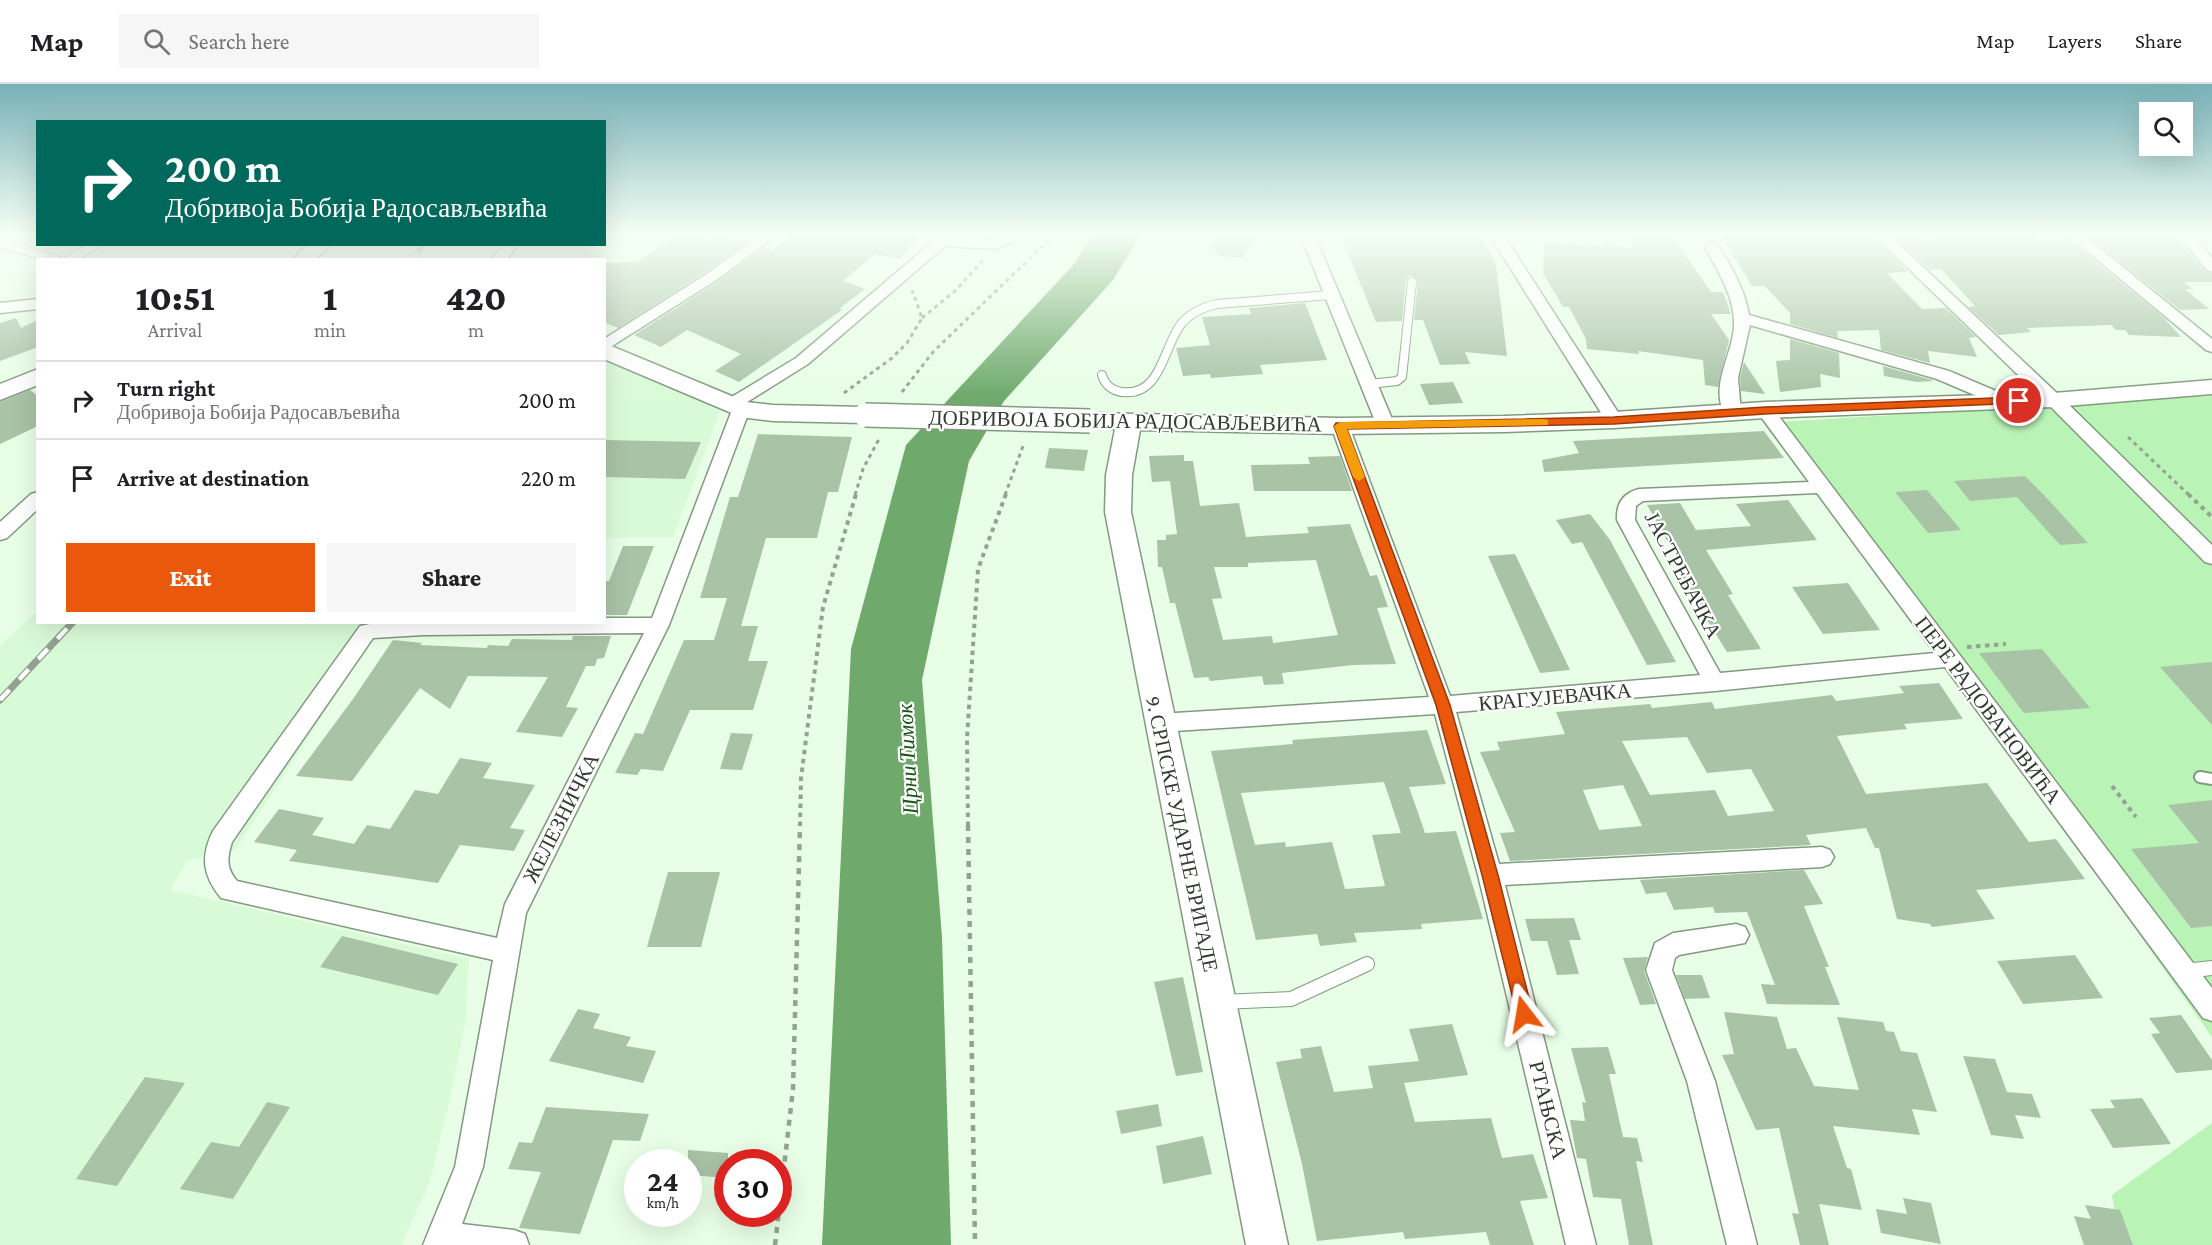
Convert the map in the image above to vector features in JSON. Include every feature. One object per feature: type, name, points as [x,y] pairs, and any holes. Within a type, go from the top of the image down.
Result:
[{"type":"street","points":[[606,347],[696,288]]},
{"type":"street","points":[[736,407],[802,361],[887,288]]},
{"type":"street","points":[[1328,288],[1386,426]]},
{"type":"street","points":[[1530,288],[1614,420]]},
{"type":"street","points":[[1732,288],[1742,318],[1742,332],[1731,368],[1728,391],[1732,412]]},
{"type":"street","points":[[1937,288],[2054,400],[2212,557]]},
{"type":"street","points":[[2140,288],[2212,347]]},
{"type":"street","points":[[0,308],[36,304]]},
{"type":"street","points":[[1742,318],[1943,375],[2004,401]]},
{"type":"street","name":"ДОБРИВОЈА БОБИЈА РАДОСАВЉЕВИЋА","points":[[606,349],[736,407],[765,412],[1129,422],[1386,426],[1614,420],[1765,410],[2054,400],[2212,387]]},
{"type":"street","points":[[0,393],[36,377]]},
{"type":"street","name":"ЖЕЛЕЗНИЧКА","points":[[441,1240],[469,1167],[514,912],[658,625],[736,407]]},
{"type":"street","name":"ПЕРЕ РАДОВАНОВИЋА","points":[[1765,410],[2212,1010]]},
{"type":"street","name":"9. СРПСКЕ УДАРНЕ БРИГАДЕ","points":[[1129,422],[1119,475],[1118,512],[1159,723],[1268,1245]]},
{"type":"street","name":"РТАЊСКА","points":[[1340,426],[1443,705],[1490,875],[1581,1245]]},
{"type":"street","name":"ЈАСТРЕБАЧКА","points":[[1715,683],[1626,520],[1625,507],[1628,501],[1640,495],[1822,487]]},
{"type":"street","points":[[0,533],[36,500]]},
{"type":"street","points":[[506,952],[230,890],[216,875],[214,861],[221,838],[367,631],[423,627],[658,625]]},
{"type":"street","name":"КРАГУЈЕВАЧКА","points":[[1159,723],[1443,705],[1715,683],[1946,654]]},
{"type":"street","points":[[1490,875],[1822,856]]},
{"type":"street","points":[[1736,935],[1673,944],[1664,951],[1659,970],[1701,1081],[1742,1245]]},
{"type":"street","points":[[441,1240],[514,1245]]},
{"type":"lane","points":[[1368,384],[1397,381],[1402,377],[1411,288]]},
{"type":"lane","points":[[1101,375],[1103,381],[1114,390],[1137,392],[1147,388],[1155,378],[1180,325],[1204,307],[1331,295]]},
{"type":"lane","points":[[2200,777],[2212,779]]},
{"type":"lane","points":[[1217,1002],[1291,999],[1367,964]]},
{"type":"lane","points":[[2183,971],[2212,968]]},
{"type":"path","points":[[911,288],[922,318]]},
{"type":"path","points":[[828,414],[845,392],[881,367],[907,343],[922,318],[957,288]]},
{"type":"path","points":[[898,397],[933,352],[999,288]]},
{"type":"path","points":[[775,1245],[793,1089],[801,778],[823,607],[863,469],[880,436]]},
{"type":"path","points":[[2128,437],[2212,517]]},
{"type":"path","points":[[975,1245],[967,738],[978,568],[1023,446]]},
{"type":"path","points":[[1946,654],[2007,644]]},
{"type":"path","points":[[2112,786],[2136,817]]},
{"type":"shaded area","points":[[606,357],[720,411],[673,537],[606,538]]},
{"type":"shaded area","points":[[2212,396],[2212,1037],[1776,422]]},
{"type":"shaded area","points":[[36,612],[36,624],[382,624],[235,850],[187,861],[170,890],[469,959],[465,1024],[450,1098],[429,1184],[401,1245],[0,1245],[0,646]]},
{"type":"shaded area","points":[[2212,1123],[2212,1245],[2120,1245],[2112,1195]]},
{"type":"water","name":"Црни Тимок","points":[[1052,288],[1106,288],[1004,401],[969,461],[922,680],[942,937],[951,1245],[822,1245],[851,649],[906,445]]},
{"type":"building","points":[[606,288],[680,288],[618,328],[606,323]]},
{"type":"building","points":[[708,288],[865,289],[840,308],[842,310],[739,382],[715,371],[741,354],[687,330],[661,347],[634,335]]},
{"type":"building","points":[[1362,288],[1405,288],[1402,321],[1376,322]]},
{"type":"building","points":[[1417,288],[1499,288],[1507,356],[1465,352],[1470,364],[1440,365],[1423,320],[1414,320]]},
{"type":"building","points":[[1552,288],[1708,288],[1711,292],[1723,292],[1731,314],[1711,314],[1729,340],[1718,387],[1705,385],[1703,360],[1638,351],[1639,354],[1587,349],[1586,339],[1569,307],[1563,307]]},
{"type":"building","points":[[1767,288],[1902,288],[1922,309],[1946,308],[1976,337],[1969,338],[1977,357],[1928,351],[1930,363],[1881,350],[1879,330],[1837,331],[1838,338],[1790,324],[1790,313]]},
{"type":"building","points":[[1959,288],[2128,288],[2163,317],[2181,337],[2129,335],[2125,330],[2116,330],[2111,325],[2027,328],[2031,332],[1999,335],[1968,307],[1975,306]]},
{"type":"building","points":[[2153,288],[2191,288],[2185,289],[2209,309],[2180,310]]},
{"type":"building","points":[[1305,303],[1327,360],[1260,365],[1263,374],[1211,378],[1210,374],[1183,376],[1176,348],[1210,345],[1202,317],[1251,314],[1249,308]]},
{"type":"building","points":[[16,318],[21,328],[36,321],[36,348],[0,361],[0,323]]},
{"type":"building","points":[[1790,339],[1839,353],[1840,378],[1820,374],[1821,387],[1780,392],[1776,361],[1790,360]]},
{"type":"building","points":[[1744,362],[1765,394],[1741,391],[1740,378]]},
{"type":"building","points":[[1883,366],[1933,381],[1917,382],[1884,376]]},
{"type":"building","points":[[1453,382],[1463,403],[1429,405],[1420,384]]},
{"type":"building","points":[[30,390],[36,394],[36,427],[0,444],[0,402]]},
{"type":"building","points":[[1764,431],[1784,458],[1544,472],[1542,460],[1579,453],[1573,441]]},
{"type":"building","points":[[758,434],[852,437],[838,492],[828,492],[817,538],[766,538],[741,626],[758,626],[748,661],[768,661],[753,710],[690,710],[663,771],[641,769],[637,775],[615,773],[635,733],[643,734],[684,640],[714,640],[727,598],[700,598],[730,497],[738,497]]},
{"type":"building","points":[[606,440],[701,442],[685,479],[606,477]]},
{"type":"building","points":[[1049,448],[1088,450],[1084,471],[1045,468]]},
{"type":"building","points":[[1184,455],[1184,461],[1193,461],[1200,506],[1239,503],[1246,537],[1309,533],[1307,527],[1350,524],[1370,576],[1377,575],[1388,607],[1377,608],[1396,664],[1353,665],[1282,673],[1284,684],[1264,685],[1262,676],[1210,681],[1208,677],[1194,678],[1175,603],[1170,603],[1162,567],[1158,567],[1157,540],[1166,540],[1166,535],[1177,534],[1170,481],[1152,482],[1149,456]],"holes":[[[1316,560],[1338,635],[1273,643],[1272,636],[1223,640],[1212,599],[1222,598],[1214,567],[1248,567],[1248,563]]]},
{"type":"building","points":[[1340,456],[1352,491],[1254,491],[1251,465],[1310,464],[1308,457]]},
{"type":"building","points":[[2025,476],[2088,543],[2060,545],[2017,497],[1970,501],[1954,481]]},
{"type":"building","points":[[1927,490],[1961,530],[1928,533],[1895,492]]},
{"type":"building","points":[[1788,500],[1817,540],[1706,550],[1733,594],[1728,595],[1761,649],[1727,652],[1676,570],[1683,569],[1647,505],[1680,503],[1696,530],[1751,526],[1736,504]]},
{"type":"building","points":[[1590,514],[1610,540],[1676,662],[1647,665],[1582,542],[1572,544],[1556,520]]},
{"type":"building","points":[[623,546],[654,546],[627,615],[606,615],[606,581],[609,581]]},
{"type":"building","points":[[1515,554],[1570,670],[1540,673],[1488,556]]},
{"type":"building","points":[[1848,583],[1880,630],[1823,634],[1792,587]]},
{"type":"building","points":[[573,636],[611,636],[604,658],[597,659],[595,666],[586,666],[566,707],[578,708],[562,737],[516,732],[548,677],[468,676],[450,709],[420,688],[352,781],[296,776],[393,640],[422,643],[420,645],[487,648],[488,645],[508,646],[512,639],[572,640]]},
{"type":"building","points":[[2042,649],[2090,708],[2024,713],[1979,653]]},
{"type":"building","points":[[2212,662],[2212,725],[2160,667]]},
{"type":"building","points":[[1939,683],[1963,719],[1904,724],[1907,729],[1837,736],[1866,794],[1987,783],[2029,842],[2056,839],[2085,879],[1976,890],[1995,919],[1932,927],[1930,924],[1897,919],[1879,848],[1875,848],[1866,828],[1806,835],[1811,845],[1510,861],[1500,833],[1515,832],[1480,752],[1500,750],[1497,742],[1565,734],[1556,712],[1650,704],[1652,708],[1712,702],[1715,709],[1832,695],[1836,701],[1904,693],[1899,686]],"holes":[[[1687,737],[1707,773],[1751,769],[1774,811],[1728,816],[1715,790],[1650,795],[1622,741]],[[1623,785],[1642,826],[1599,830],[1583,790]]]},
{"type":"building","points":[[1427,730],[1446,784],[1409,787],[1425,833],[1456,831],[1483,919],[1421,924],[1422,929],[1354,933],[1357,942],[1320,946],[1317,934],[1256,940],[1211,751],[1293,744],[1292,740]],"holes":[[[1384,782],[1401,833],[1372,835],[1385,886],[1345,889],[1332,842],[1286,847],[1285,842],[1255,845],[1241,793]]]},
{"type":"building","points":[[731,733],[753,734],[742,770],[720,769]]},
{"type":"building","points":[[460,758],[492,763],[483,778],[535,785],[510,828],[525,830],[514,851],[460,845],[438,883],[289,861],[297,850],[254,842],[279,809],[324,818],[312,835],[354,844],[367,825],[390,829],[415,790],[438,794]]},
{"type":"building","points":[[2212,800],[2212,926],[2191,928],[2131,849],[2199,843],[2168,805]]},
{"type":"building","points":[[1804,870],[1823,904],[1804,906],[1829,967],[1825,967],[1840,1005],[1767,1004],[1761,984],[1775,985],[1747,912],[1715,913],[1713,907],[1674,910],[1666,892],[1646,894],[1640,880]]},
{"type":"building","points":[[668,872],[720,872],[701,947],[647,947]]},
{"type":"building","points":[[1574,918],[1581,940],[1569,940],[1579,974],[1557,975],[1547,941],[1531,941],[1525,919]]},
{"type":"building","points":[[342,936],[458,964],[438,995],[320,967]]},
{"type":"building","points":[[2075,955],[2103,998],[2023,1004],[1997,961]]},
{"type":"building","points":[[1648,957],[1644,971],[1656,1004],[1640,1005],[1623,958]]},
{"type":"building","points":[[1676,975],[1702,975],[1710,998],[1685,999]]},
{"type":"building","points":[[1183,977],[1203,1072],[1176,1076],[1154,982]]},
{"type":"building","points":[[578,1009],[600,1014],[593,1028],[631,1037],[626,1046],[656,1051],[643,1083],[549,1061]]},
{"type":"building","points":[[1724,1012],[1777,1017],[1787,1049],[1796,1048],[1814,1086],[1859,1090],[1837,1017],[1883,1022],[1886,1031],[1894,1032],[1901,1051],[1917,1053],[1937,1112],[1912,1109],[1920,1135],[1833,1126],[1847,1168],[1851,1169],[1862,1210],[1819,1204],[1829,1245],[1800,1245],[1792,1213],[1799,1214],[1779,1128],[1756,1130],[1722,1055],[1734,1054]]},
{"type":"building","points":[[2181,1015],[2212,1060],[2212,1070],[2176,1073],[2151,1034],[2160,1033],[2149,1018]]},
{"type":"building","points":[[1452,1024],[1468,1075],[1404,1083],[1415,1122],[1491,1118],[1502,1158],[1533,1154],[1548,1198],[1520,1201],[1534,1245],[1490,1245],[1486,1232],[1405,1239],[1403,1232],[1317,1241],[1302,1164],[1276,1062],[1302,1058],[1300,1049],[1321,1046],[1334,1092],[1373,1088],[1368,1066],[1419,1061],[1409,1029]]},
{"type":"building","points":[[1608,1047],[1616,1074],[1609,1074],[1623,1137],[1637,1138],[1643,1162],[1636,1161],[1653,1245],[1629,1245],[1621,1199],[1593,1197],[1586,1159],[1577,1158],[1570,1120],[1585,1121],[1582,1102],[1586,1103],[1571,1048]]},
{"type":"building","points":[[1963,1056],[1995,1059],[2007,1092],[2032,1094],[2041,1118],[2015,1115],[2024,1139],[1991,1135]]},
{"type":"building","points":[[145,1077],[185,1083],[117,1186],[76,1179]]},
{"type":"building","points":[[2142,1098],[2171,1144],[2113,1148],[2090,1109],[2115,1108],[2110,1100]]},
{"type":"building","points":[[267,1102],[290,1107],[233,1199],[180,1189],[211,1142],[239,1147]]},
{"type":"building","points":[[1158,1104],[1162,1126],[1121,1134],[1116,1111]]},
{"type":"building","points":[[546,1107],[649,1114],[640,1141],[613,1140],[580,1234],[519,1228],[541,1172],[508,1169],[519,1142],[532,1143]]},
{"type":"building","points":[[1203,1136],[1212,1174],[1163,1184],[1156,1146]]},
{"type":"building","points":[[702,1151],[714,1152],[714,1177],[702,1176]]},
{"type":"building","points":[[1903,1198],[1931,1203],[1941,1244],[1881,1233],[1876,1209],[1907,1214]]},
{"type":"building","points":[[2085,1205],[2120,1210],[2133,1245],[2084,1245],[2074,1216],[2091,1219]]},
{"type":"railway","points":[[0,700],[71,624]]},
{"type":"slow traffic","points":[[1359,477],[1340,426],[1544,422]]},
{"type":"route","points":[[1524,1014],[1490,875],[1443,705],[1340,426],[1614,420],[1765,410],[2019,401]]}]
